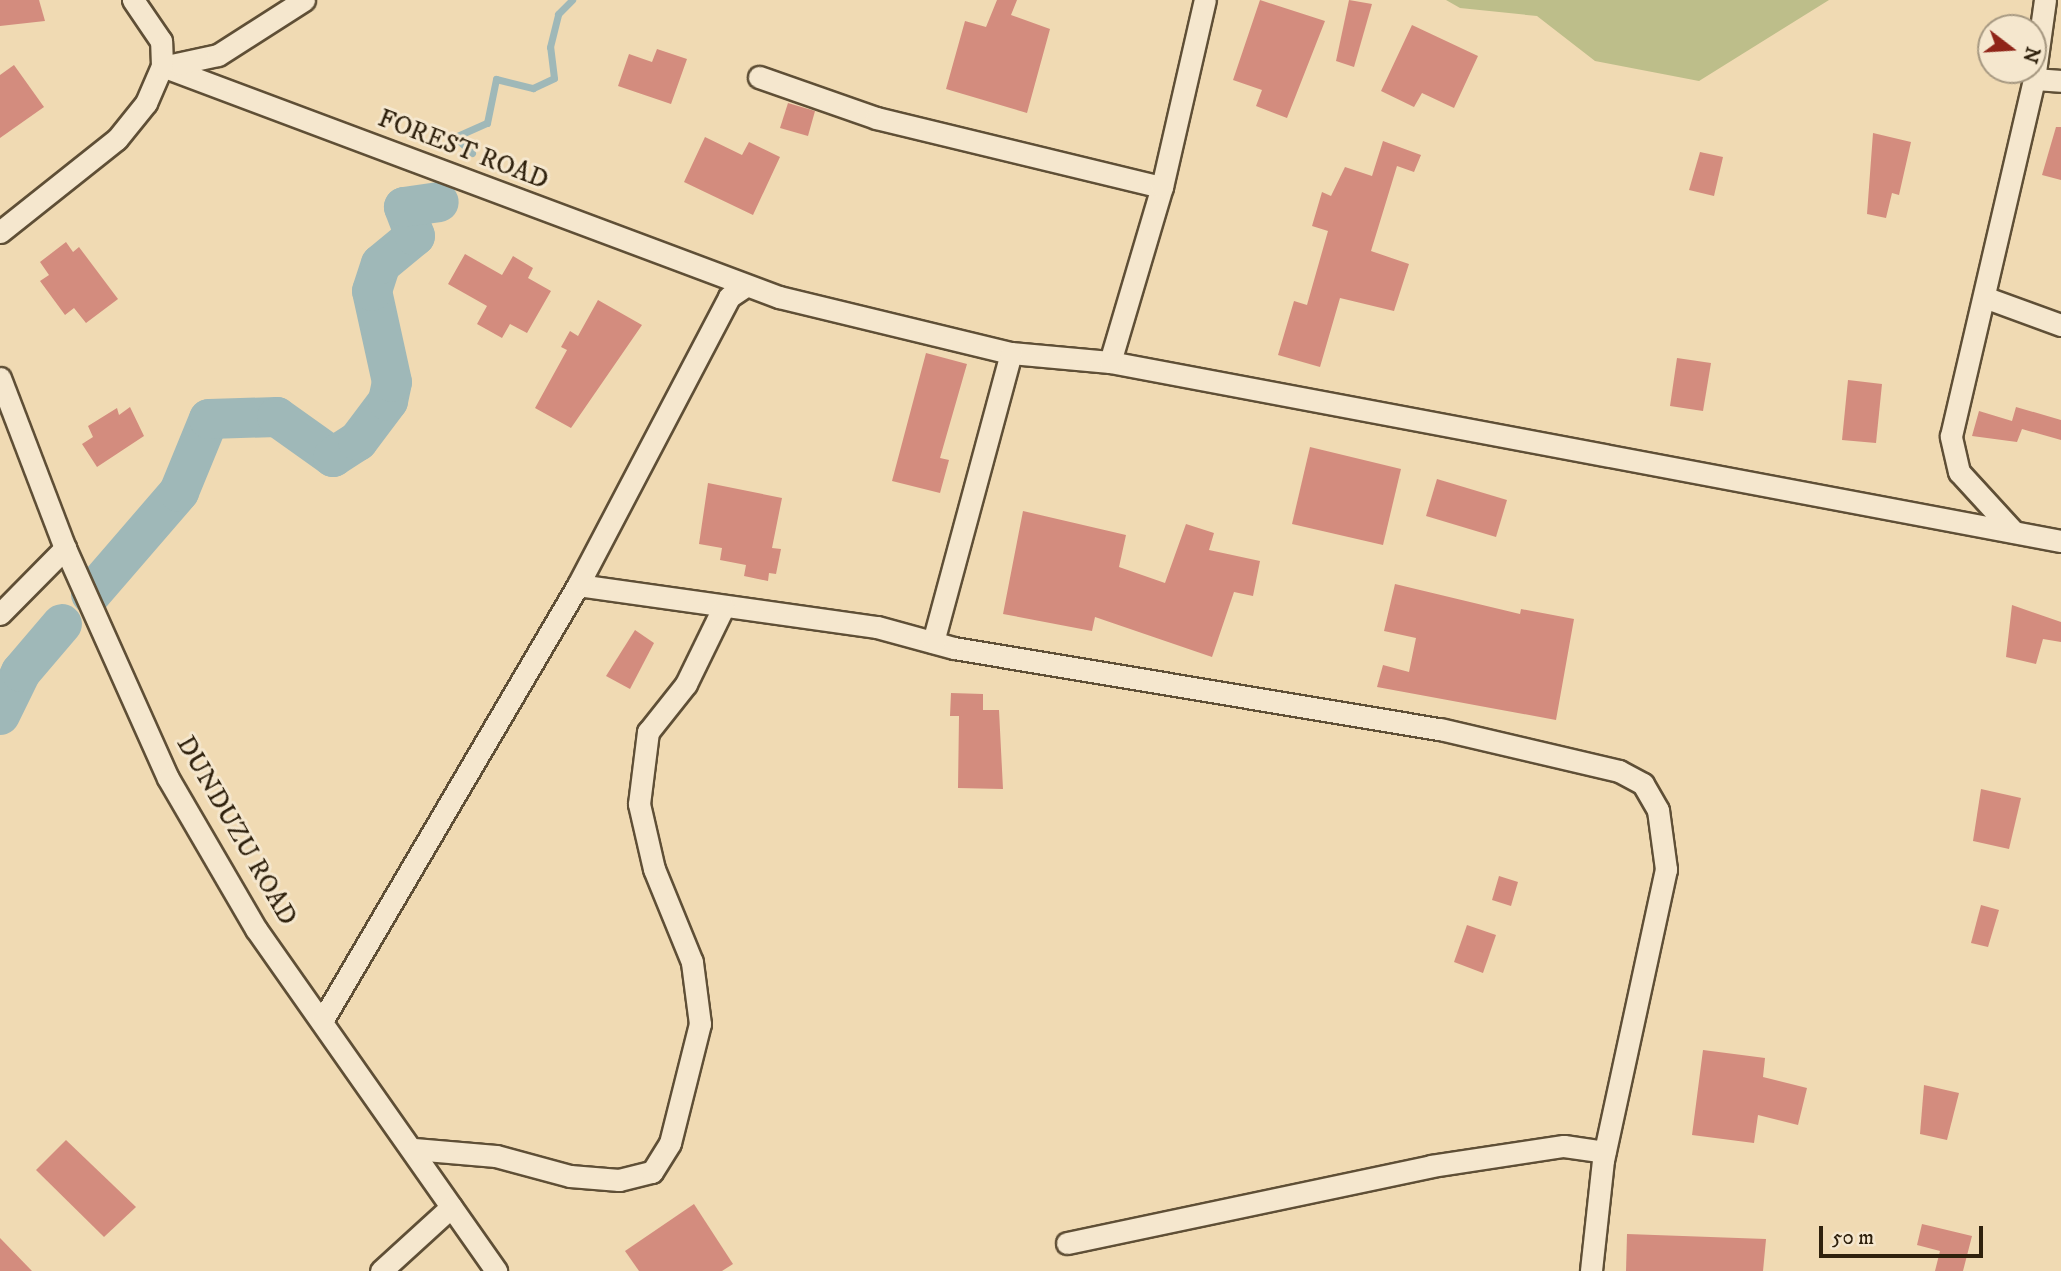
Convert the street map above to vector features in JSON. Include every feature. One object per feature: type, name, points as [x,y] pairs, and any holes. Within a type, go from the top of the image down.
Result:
[{"type":"street","points":[[0,232],[117,139],[146,103],[162,66],[161,41],[133,0]]},
{"type":"street","points":[[162,66],[218,55],[304,0]]},
{"type":"street","points":[[1110,362],[1161,187],[1205,0]]},
{"type":"street","name":"FOREST ROAD","points":[[162,66],[744,286],[1011,353],[1110,362],[2061,541]]},
{"type":"street","points":[[759,77],[876,118],[1161,187]]},
{"type":"street","points":[[2014,531],[1959,472],[1951,436],[2033,84]]},
{"type":"street","points":[[322,1021],[578,585],[729,297],[744,286]]},
{"type":"street","points":[[1984,297],[2061,325]]},
{"type":"street","points":[[933,642],[1011,353]]},
{"type":"street","name":"DUNDUZU ROAD","points":[[0,378],[65,548],[168,778],[256,929],[414,1149],[451,1208],[496,1271]]},
{"type":"street","points":[[0,614],[65,548]]},
{"type":"street","points":[[578,585],[723,608],[877,627],[933,642],[1440,729],[1619,771],[1643,784],[1658,810],[1666,869],[1605,1152],[1591,1271]]},
{"type":"street","points":[[414,1149],[496,1156],[569,1176],[620,1181],[652,1172],[670,1143],[700,1024],[692,962],[654,869],[639,804],[648,732],[685,684],[723,608]]},
{"type":"street","points":[[1067,1243],[1431,1166],[1564,1146],[1605,1152]]},
{"type":"street","points":[[381,1271],[451,1208]]},
{"type":"green space","points":[[1446,0],[1829,0],[1699,81],[1595,61],[1537,16],[1460,8]]},
{"type":"building","points":[[0,0],[39,0],[45,21],[0,26]]},
{"type":"building","points":[[997,0],[1017,0],[1011,15],[1050,29],[1027,113],[946,89],[965,21],[986,27]]},
{"type":"building","points":[[1260,0],[1325,21],[1287,118],[1256,106],[1262,90],[1233,80]]},
{"type":"building","points":[[1349,0],[1372,4],[1354,67],[1336,61]]},
{"type":"building","points":[[1412,25],[1478,56],[1454,108],[1422,93],[1414,107],[1381,91]]},
{"type":"building","points":[[657,49],[687,59],[671,104],[618,86],[629,54],[652,62]]},
{"type":"building","points":[[14,65],[44,107],[0,138],[0,75]]},
{"type":"building","points":[[788,103],[815,111],[808,136],[780,128]]},
{"type":"building","points":[[2056,127],[2061,127],[2061,180],[2042,175]]},
{"type":"building","points":[[1873,133],[1911,142],[1899,195],[1892,193],[1886,218],[1867,214]]},
{"type":"building","points":[[705,137],[742,155],[749,142],[780,157],[753,215],[684,182]]},
{"type":"building","points":[[1383,141],[1421,155],[1414,172],[1397,166],[1371,251],[1409,264],[1394,311],[1340,298],[1320,367],[1278,355],[1294,301],[1307,305],[1328,231],[1312,226],[1322,192],[1331,196],[1345,167],[1372,176]]},
{"type":"building","points":[[1700,152],[1723,157],[1714,196],[1689,190]]},
{"type":"building","points":[[66,242],[73,252],[79,247],[118,299],[86,323],[74,308],[65,315],[40,281],[49,275],[40,262]]},
{"type":"building","points":[[465,254],[502,275],[513,256],[533,268],[528,278],[551,291],[527,333],[510,324],[502,338],[477,324],[487,306],[448,284]]},
{"type":"building","points":[[598,300],[642,325],[571,428],[535,408],[567,350],[561,347],[570,331],[578,336]]},
{"type":"building","points":[[926,353],[967,364],[940,458],[949,460],[940,493],[892,481]]},
{"type":"building","points":[[1677,358],[1711,363],[1703,411],[1670,406]]},
{"type":"building","points":[[1848,380],[1882,384],[1876,443],[1842,440]]},
{"type":"building","points":[[130,407],[144,436],[97,467],[82,444],[93,437],[88,426],[117,408],[119,415]]},
{"type":"building","points":[[2016,407],[2061,420],[2061,440],[2022,429],[2017,442],[1972,436],[1979,411],[2012,421]]},
{"type":"building","points":[[1310,447],[1401,469],[1383,545],[1292,524]]},
{"type":"building","points":[[1437,479],[1507,500],[1496,537],[1426,516]]},
{"type":"building","points":[[708,483],[782,498],[772,548],[781,549],[776,574],[769,573],[768,581],[744,576],[746,565],[720,560],[722,548],[699,544]]},
{"type":"building","points":[[1023,511],[1126,535],[1119,567],[1165,583],[1186,524],[1214,533],[1209,550],[1260,561],[1253,596],[1234,592],[1212,657],[1095,617],[1092,631],[1003,614]]},
{"type":"building","points":[[1395,584],[1520,614],[1521,609],[1574,619],[1556,720],[1377,687],[1383,665],[1409,672],[1416,638],[1384,631]]},
{"type":"building","points":[[2012,605],[2061,622],[2061,642],[2043,639],[2036,664],[2006,657]]},
{"type":"building","points":[[635,630],[654,643],[630,689],[606,676]]},
{"type":"building","points":[[951,693],[983,694],[983,710],[999,710],[1003,789],[958,788],[959,716],[950,716]]},
{"type":"building","points":[[1981,789],[2021,798],[2009,849],[1973,841]]},
{"type":"building","points":[[1499,876],[1518,882],[1511,906],[1492,900]]},
{"type":"building","points":[[1981,905],[1999,910],[1988,947],[1971,943]]},
{"type":"building","points":[[1467,925],[1496,935],[1483,973],[1454,962]]},
{"type":"building","points":[[1703,1050],[1765,1058],[1763,1077],[1807,1088],[1798,1125],[1758,1115],[1754,1143],[1692,1135]]},
{"type":"building","points":[[1924,1085],[1959,1093],[1947,1140],[1920,1134]]},
{"type":"building","points":[[66,1140],[136,1207],[104,1237],[36,1170]]},
{"type":"building","points":[[694,1204],[733,1264],[722,1271],[639,1271],[625,1251]]},
{"type":"building","points":[[1922,1224],[1972,1236],[1963,1271],[1935,1271],[1940,1251],[1917,1245]]},
{"type":"building","points":[[1627,1234],[1766,1239],[1763,1271],[1626,1271]]},
{"type":"building","points":[[0,1238],[32,1271],[0,1271]]},
{"type":"waterway","points":[[472,153],[455,137],[487,123],[496,79],[533,88],[554,78],[550,47],[558,14],[572,0]]},
{"type":"waterway","points":[[91,594],[179,492],[209,419],[277,417],[333,457],[358,441],[388,401],[392,382],[372,291],[381,264],[415,236],[404,207],[439,202]]},
{"type":"waterway","points":[[0,715],[21,672],[62,624]]}]
